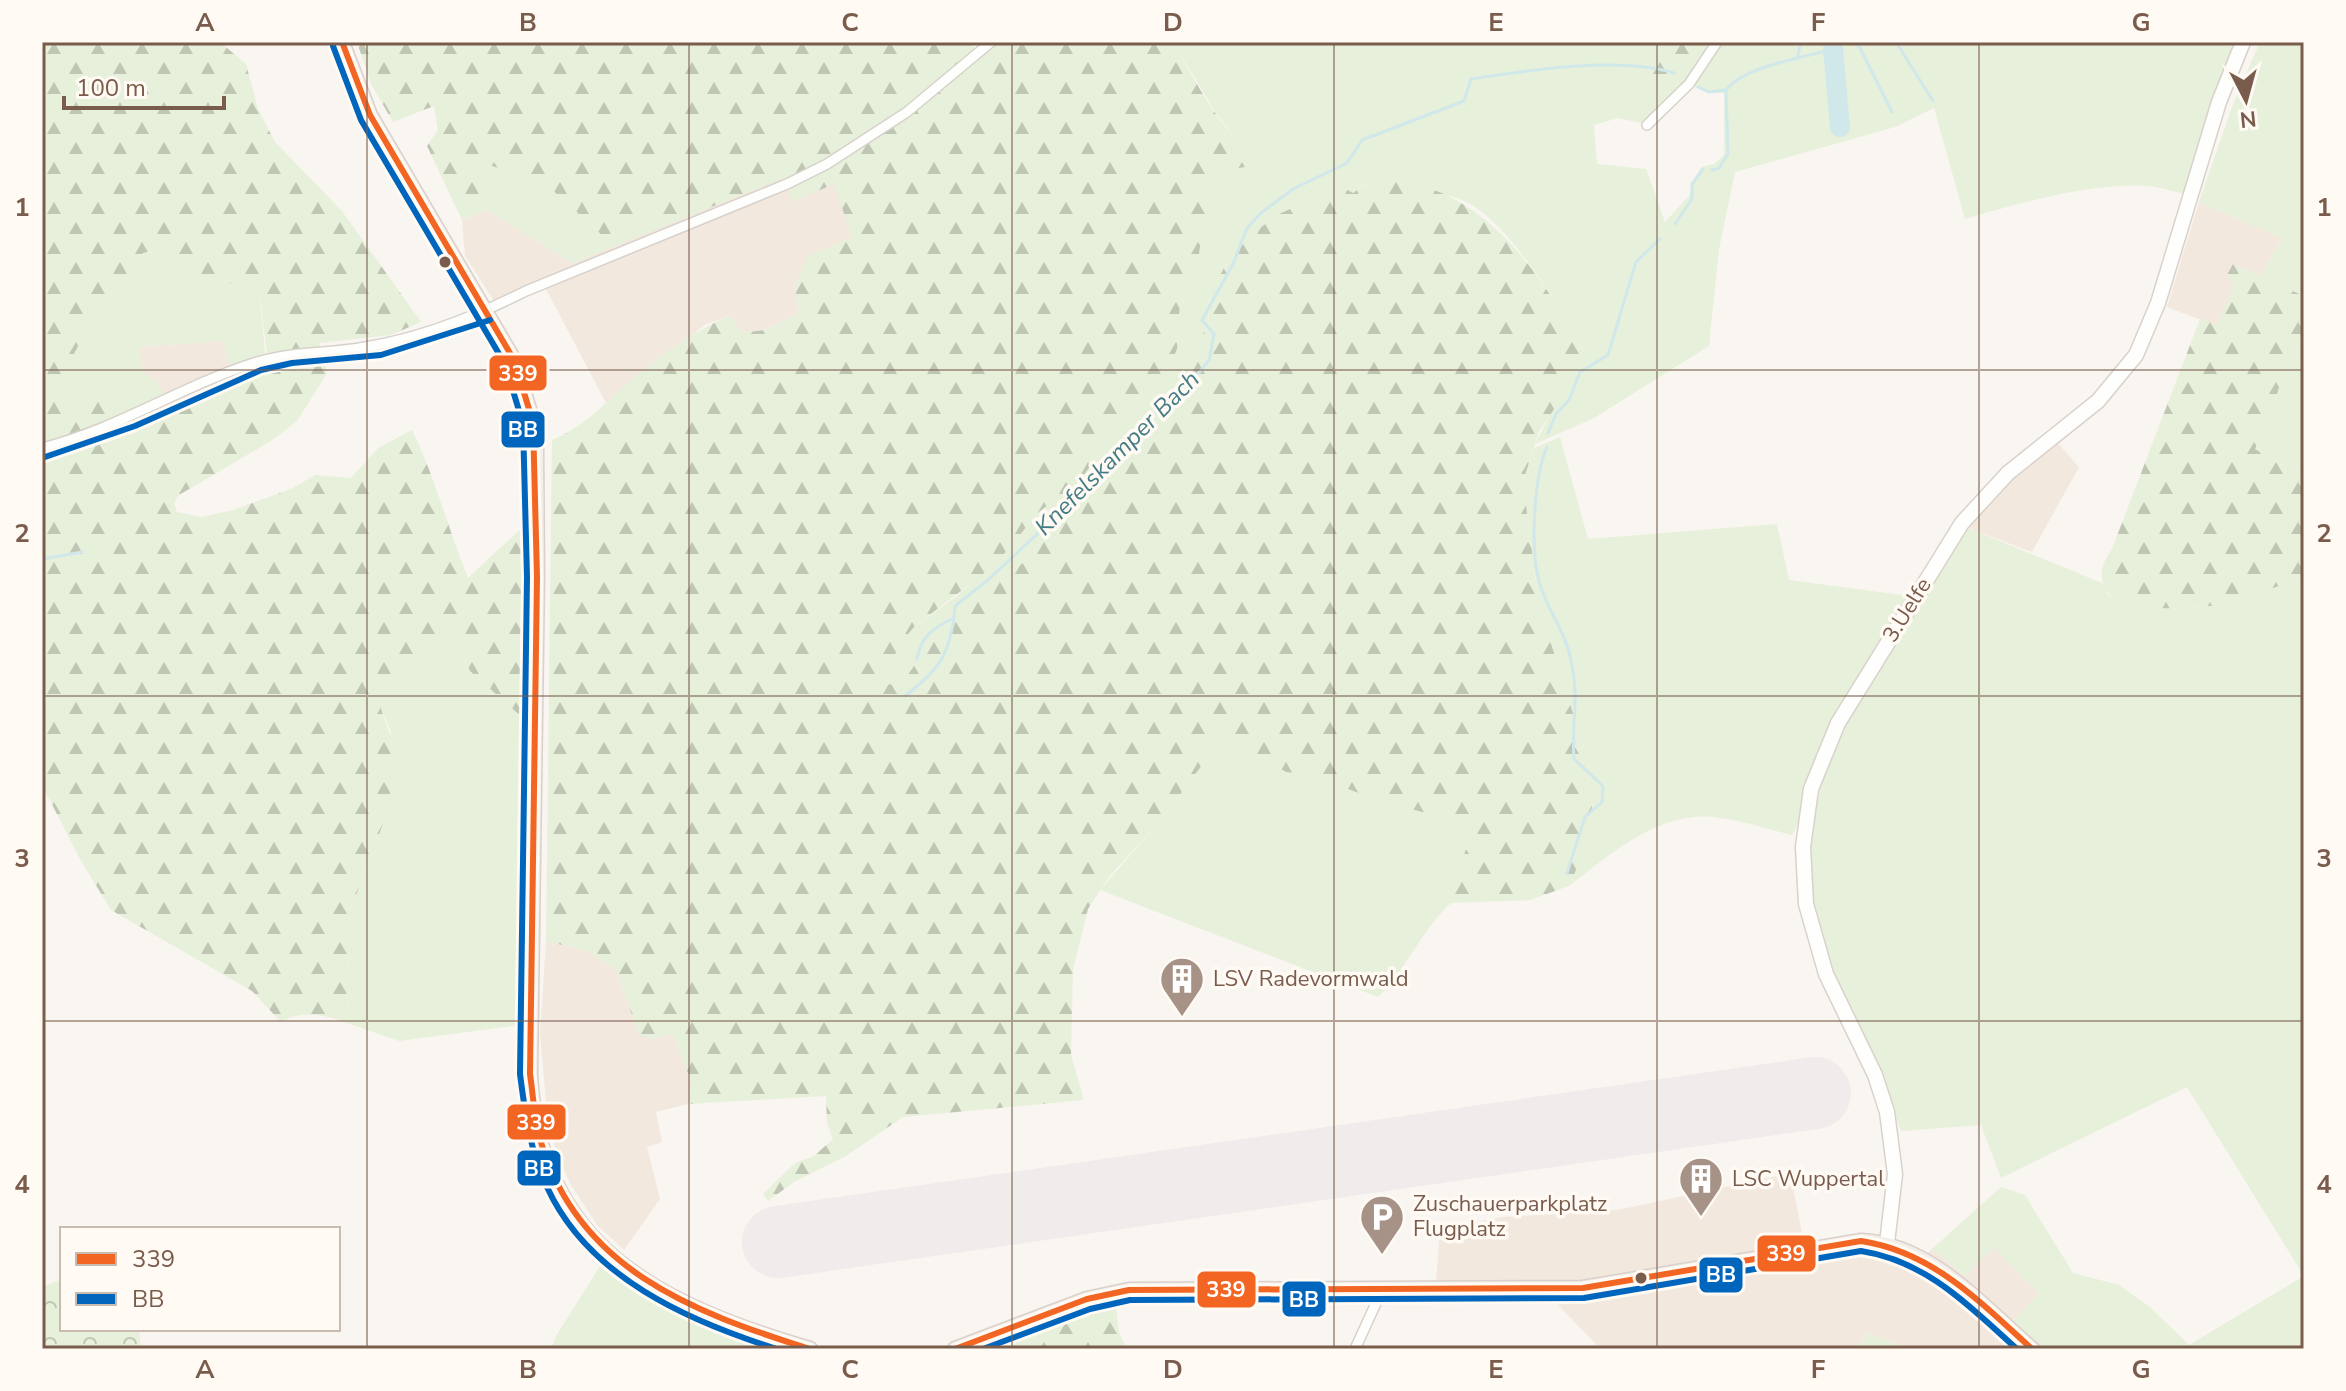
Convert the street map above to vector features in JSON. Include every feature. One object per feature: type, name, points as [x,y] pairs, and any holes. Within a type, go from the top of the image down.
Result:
[{"type":"main road","points":[[342,42],[370,115],[487,310],[521,376],[536,445],[530,1074],[533,1115],[543,1155],[578,1221],[618,1264],[692,1305],[807,1348]]},
{"type":"main road","points":[[955,1349],[1111,1293],[1209,1288],[1538,1290],[1610,1285],[1847,1242],[1887,1243],[1921,1256],[2032,1349]]},
{"type":"street","points":[[42,448],[131,417],[258,361],[290,353],[379,345],[487,310],[540,284],[809,174],[931,94],[991,42]]},
{"type":"street","points":[[1647,125],[1689,84],[1717,42]]},
{"type":"street","name":"3.Uelfe","points":[[1887,1243],[1895,1174],[1887,1112],[1875,1075],[1826,974],[1806,904],[1803,847],[1811,789],[1838,723],[1962,523],[2008,473],[2098,401],[2136,355],[2158,303],[2219,102],[2243,42]]},
{"type":"street","points":[[1355,1349],[1383,1288]]},
{"type":"shaded area","points":[[783,177],[835,184],[853,237],[795,285],[798,314],[764,330],[741,333],[730,316],[706,324],[606,403],[545,287],[500,310],[465,256],[462,220],[487,210],[572,263]]},
{"type":"shaded area","points":[[2199,202],[2282,238],[2260,277],[2246,269],[2217,326],[2167,307]]},
{"type":"shaded area","points":[[224,341],[229,365],[166,399],[158,383],[142,372],[138,347]]},
{"type":"shaded area","points":[[2056,441],[2079,467],[2032,552],[1968,528],[1995,492]]},
{"type":"shaded area","points":[[546,941],[589,952],[616,970],[639,1035],[672,1033],[692,1083],[688,1104],[656,1112],[662,1142],[647,1147],[660,1199],[624,1250],[597,1225],[571,1185],[557,1155],[548,1122],[540,1034]]},
{"type":"shaded area","points":[[1790,1173],[1807,1258],[1868,1248],[1918,1262],[1932,1249],[1965,1276],[1994,1247],[2039,1294],[2009,1325],[2015,1341],[2011,1349],[1909,1349],[1867,1333],[1857,1349],[1601,1349],[1559,1306],[1558,1284],[1436,1282],[1440,1229],[1503,1217],[1618,1210]]},
{"type":"green space","points":[[42,42],[220,42],[246,64],[258,109],[275,142],[342,211],[421,322],[391,335],[319,343],[327,373],[297,421],[271,441],[179,495],[174,503],[177,512],[202,517],[233,510],[291,489],[315,475],[351,478],[378,448],[412,430],[468,578],[528,522],[524,719],[470,671],[460,648],[445,637],[437,638],[423,650],[382,697],[381,709],[395,749],[395,767],[386,816],[350,911],[347,1023],[305,1014],[281,1022],[252,991],[111,910],[80,859],[42,785]],"holes":[[[165,248],[183,268],[206,278],[259,287],[268,363],[115,427],[96,388],[72,398],[51,396],[94,317],[143,253]]]},
{"type":"green space","points":[[357,42],[970,42],[980,56],[1001,42],[1173,42],[1219,119],[1257,155],[1255,165],[1229,170],[1220,178],[1206,205],[1198,261],[1180,302],[1177,349],[1171,363],[1148,387],[1078,483],[1036,514],[1011,547],[982,575],[915,626],[898,646],[886,684],[901,685],[933,638],[972,598],[1030,558],[1044,533],[1067,520],[1078,498],[1118,463],[1170,407],[1208,323],[1210,294],[1226,264],[1251,235],[1277,215],[1340,186],[1353,193],[1362,187],[1390,180],[1429,188],[1456,200],[1480,216],[1520,254],[1584,349],[1557,405],[1539,431],[1523,482],[1539,605],[1588,761],[1592,807],[1585,849],[1569,886],[1530,900],[1451,903],[1441,888],[1462,859],[1473,833],[1459,822],[1374,799],[1312,775],[1286,772],[1224,736],[1160,821],[1108,878],[1088,909],[1073,969],[1071,1055],[1084,1100],[903,1117],[846,1156],[794,1182],[768,1201],[763,1194],[795,1163],[814,1156],[833,1139],[827,1123],[826,1096],[688,1104],[692,1083],[672,1034],[654,1039],[639,1035],[616,970],[589,952],[546,941],[552,440],[589,418],[658,358],[718,321],[730,316],[742,333],[764,330],[798,314],[795,285],[808,256],[852,237],[834,184],[792,202],[783,178],[667,225],[648,222],[604,237],[547,185],[472,159],[487,210],[462,220],[427,146],[438,130],[434,106],[393,122],[371,84]]},
{"type":"green space","points":[[1173,42],[1652,42],[1641,74],[1686,85],[1646,124],[1618,118],[1594,125],[1597,164],[1646,169],[1665,222],[1688,197],[1701,167],[1714,164],[1724,155],[1724,93],[1709,93],[1691,85],[1718,42],[2238,42],[2185,194],[2149,186],[2104,187],[2032,200],[1965,219],[1934,108],[1895,127],[1735,172],[1719,249],[1709,346],[1594,418],[1535,444],[1584,349],[1529,264],[1494,222],[1457,198],[1365,185],[1353,193],[1277,215],[1251,235],[1226,264],[1210,294],[1208,323],[1170,407],[1118,463],[1078,498],[1067,520],[1044,533],[1030,558],[972,598],[933,638],[901,685],[886,684],[898,646],[915,626],[957,596],[1011,547],[1036,514],[1078,483],[1148,387],[1171,363],[1177,349],[1180,302],[1198,261],[1205,205],[1220,178],[1229,170],[1255,164],[1216,113]]},
{"type":"green space","points":[[1652,42],[1715,42],[1686,85],[1641,74]]},
{"type":"green space","points":[[2260,42],[2304,42],[2304,296],[2260,277],[2282,238],[2199,202],[2232,107]]},
{"type":"green space","points":[[471,158],[547,185],[604,237],[648,222],[667,225],[572,263],[487,210]]},
{"type":"green space","points":[[166,248],[183,268],[194,274],[259,286],[265,353],[229,365],[224,341],[139,347],[142,372],[158,383],[166,399],[112,422],[96,388],[72,398],[50,396],[94,317],[143,253]]},
{"type":"green space","points":[[2233,264],[2304,296],[2304,339],[2282,377],[2255,449],[2279,464],[2304,474],[2304,577],[2216,605],[2162,608],[2126,603],[2105,589],[2102,578],[2104,563],[2200,319],[2217,325],[2234,286],[2227,275]]},
{"type":"green space","points":[[2304,339],[2304,474],[2254,449],[2274,405],[2282,377]]},
{"type":"green space","points":[[1560,437],[1588,539],[1777,524],[1789,580],[1909,596],[1830,727],[1792,835],[1722,818],[1692,817],[1672,821],[1635,838],[1569,886],[1585,849],[1592,807],[1588,761],[1539,605],[1523,482],[1534,448]]},
{"type":"green space","points":[[1968,528],[2102,583],[2109,596],[2192,608],[2227,603],[2304,577],[2304,1276],[2187,1087],[2001,1178],[1981,1125],[1901,1131],[1879,1068],[1820,935],[1810,878],[1813,823],[1826,770],[1848,719],[1905,621]]},
{"type":"green space","points":[[445,637],[460,648],[470,671],[524,719],[522,929],[526,1024],[399,1041],[347,1023],[350,911],[386,816],[391,732],[381,709],[382,697],[423,650],[437,638]]},
{"type":"green space","points":[[1224,736],[1286,772],[1312,775],[1374,799],[1459,822],[1473,833],[1462,859],[1442,887],[1451,903],[1378,997],[1100,890],[1160,821]]},
{"type":"green space","points":[[2001,1187],[2025,1195],[2073,1273],[2119,1285],[2151,1308],[2189,1345],[2304,1276],[2304,1349],[2037,1349],[2009,1325],[2039,1294],[1994,1248],[1965,1276],[1932,1249]]},
{"type":"green space","points":[[600,1266],[667,1304],[782,1349],[551,1349]]},
{"type":"green space","points":[[60,1280],[60,1331],[139,1331],[141,1349],[42,1349],[42,1287]]},
{"type":"green space","points":[[1115,1299],[1119,1333],[1127,1349],[977,1349]]},
{"type":"green space","points":[[1867,1333],[1909,1349],[1857,1349]]},
{"type":"waterway","points":[[1797,59],[1801,42]]},
{"type":"waterway","points":[[1726,90],[1760,69],[1833,49],[1840,42]]},
{"type":"waterway","points":[[1857,42],[1892,112]]},
{"type":"waterway","points":[[1896,42],[1933,101]]},
{"type":"waterway","points":[[1833,49],[1840,127]]},
{"type":"waterway","name":"Knefelskamper Bach","points":[[917,659],[929,634],[954,618],[955,606],[989,579],[1108,468],[1163,404],[1198,374],[1209,360],[1214,334],[1202,320],[1233,264],[1247,228],[1261,213],[1293,189],[1347,163],[1362,140],[1464,101],[1471,79],[1601,65],[1652,68],[1674,73]]},
{"type":"waterway","name":"Knefelskamper Bach","points":[[1698,87],[1709,92],[1725,90]]},
{"type":"waterway","points":[[1712,170],[1719,168],[1728,154],[1726,90]]},
{"type":"waterway","points":[[1675,224],[1692,199],[1692,184],[1703,169]]},
{"type":"waterway","points":[[1548,433],[1556,414],[1569,400],[1580,372],[1608,355],[1636,262],[1660,239]]},
{"type":"waterway","points":[[1547,447],[1536,494],[1536,567],[1542,591],[1571,660],[1575,686],[1574,759],[1603,786],[1602,802],[1585,817],[1567,873]]},
{"type":"waterway","points":[[42,559],[82,552]]},
{"type":"waterway","name":"Knefelskamper Bach","points":[[905,696],[939,663],[948,644],[954,618]]},
{"type":"runway","points":[[778,1242],[1815,1093]]},
{"type":"transit line","name":"339","points":[[342,42],[370,115],[514,360],[533,422],[537,577],[530,1074],[539,1135],[556,1181],[580,1219],[609,1251],[643,1278],[723,1319],[810,1349]]},
{"type":"transit line","name":"BB","points":[[333,46],[361,120],[505,364],[523,424],[527,577],[520,1074],[536,1160],[565,1219],[614,1270],[644,1291],[709,1325],[777,1349]]},
{"type":"transit line","name":"BB","points":[[45,457],[135,426],[261,370],[292,363],[381,355],[490,320]]},
{"type":"transit line","name":"339","points":[[955,1349],[1087,1299],[1129,1290],[1583,1288],[1861,1241],[1887,1247],[1933,1268],[1974,1297],[2032,1349]]},
{"type":"transit line","name":"BB","points":[[983,1349],[1090,1309],[1130,1300],[1584,1298],[1861,1251],[1885,1256],[1927,1275],[1964,1302],[2017,1349]]},
{"type":"place","name":"LSV Radevormwald","points":[[1182,1018]]},
{"type":"place","name":"LSC Wuppertal","points":[[1701,1218]]},
{"type":"place","name":"Zuschauerparkplatz Flugplatz","points":[[1382,1256]]}]
